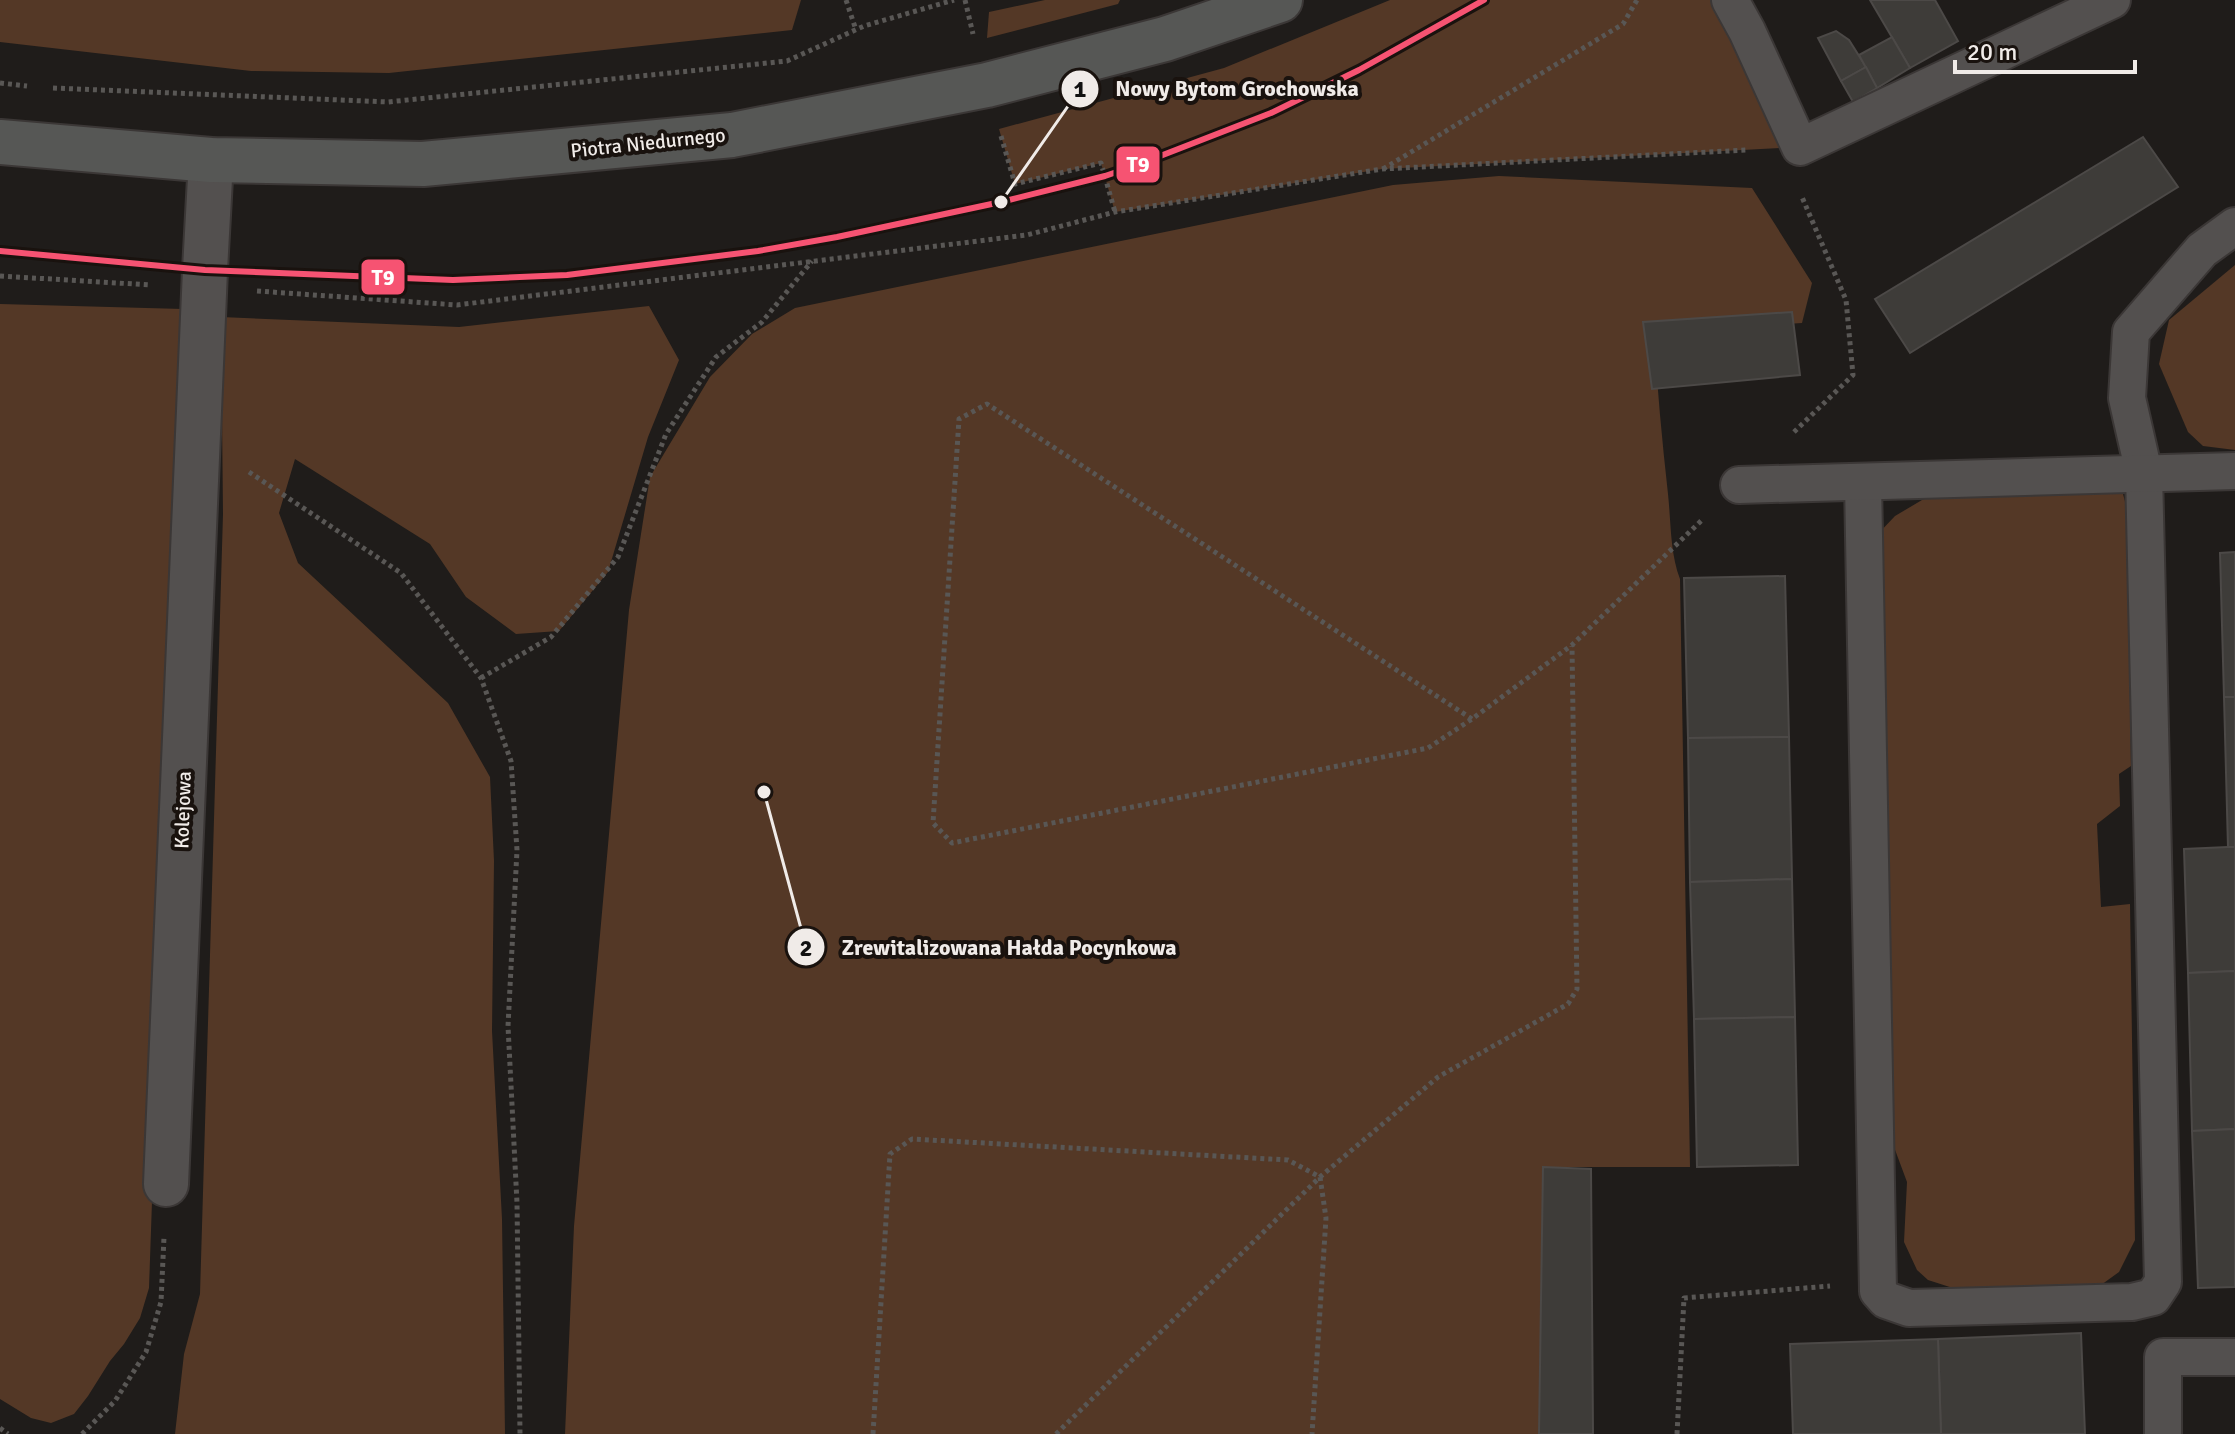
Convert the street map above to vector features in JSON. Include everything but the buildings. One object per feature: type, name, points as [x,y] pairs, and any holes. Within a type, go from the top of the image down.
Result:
[{"type":"street","name":"Piotra Niedurnego","points":[[20,144],[211,160],[423,164],[717,136],[987,85],[1165,39],[1280,0]]},
{"type":"street","name":"Kolejowa","points":[[166,1184],[211,160]]},
{"type":"lane","points":[[1730,0],[1800,147],[2112,0]]},
{"type":"lane","points":[[1863,482],[1878,1291],[1886,1300],[1909,1308],[2132,1302],[2153,1297],[2163,1282],[2144,473],[2127,398],[2131,332],[2202,250],[2235,226]]},
{"type":"lane","points":[[1739,485],[2235,471]]},
{"type":"lane","points":[[2163,1434],[2163,1357],[2235,1357]]},
{"type":"path","points":[[846,0],[856,30]]},
{"type":"path","points":[[0,83],[41,88],[388,102],[787,61],[856,30],[954,0]]},
{"type":"path","points":[[1382,169],[1623,24],[1637,0]]},
{"type":"path","points":[[987,85],[1015,184],[1101,163],[1115,212]]},
{"type":"path","points":[[0,276],[457,305],[1027,235],[1115,212],[1382,169],[1800,147]]},
{"type":"path","points":[[1472,719],[987,404],[959,419],[933,823],[952,843],[1428,748],[1472,719],[1572,645],[1853,375],[1846,300],[1802,197]]},
{"type":"path","points":[[481,678],[551,637],[618,557],[666,434],[716,357],[762,322],[812,261]]},
{"type":"path","points":[[199,438],[401,573],[481,678],[511,761],[517,850],[508,1026],[517,1203],[520,1434]]},
{"type":"path","points":[[1056,1434],[1320,1177],[1438,1077],[1568,1004],[1577,989],[1572,645]]},
{"type":"path","points":[[873,1434],[890,1154],[912,1139],[1288,1160],[1320,1177]]},
{"type":"path","points":[[1312,1434],[1326,1218],[1320,1177]]},
{"type":"path","points":[[82,1434],[115,1401],[146,1352],[161,1302],[166,1184]]},
{"type":"path","points":[[1677,1434],[1684,1298],[1877,1282]]},
{"type":"path","points":[[0,1428],[8,1434]]},
{"type":"shaded area","points":[[0,0],[801,0],[792,30],[389,73],[251,71],[0,42]]},
{"type":"shaded area","points":[[1045,0],[1120,0],[1118,4],[987,38],[989,12]]},
{"type":"shaded area","points":[[1390,0],[1730,0],[1800,147],[1382,169],[1115,212],[1101,163],[1015,184],[999,129],[1224,68]]},
{"type":"shaded area","points":[[1499,176],[1752,188],[1812,283],[1802,323],[1654,333],[1671,537],[1680,579],[1690,1167],[1543,1167],[1545,1434],[565,1434],[574,1226],[629,610],[650,477],[710,377],[752,334],[795,308],[1393,185]]},
{"type":"shaded area","points":[[2235,265],[2235,450],[2203,446],[2188,432],[2159,364],[2169,320]]},
{"type":"shaded area","points":[[0,304],[183,309],[149,1288],[140,1318],[88,1396],[74,1414],[51,1423],[31,1418],[0,1399]]},
{"type":"shaded area","points":[[649,306],[679,360],[648,437],[608,572],[559,631],[516,634],[466,597],[430,544],[295,459],[279,513],[298,563],[448,703],[490,777],[494,861],[492,1031],[502,1219],[505,1434],[175,1434],[184,1354],[200,1294],[223,514],[221,317],[459,327]]},
{"type":"shaded area","points":[[2110,488],[2123,494],[2127,509],[2131,766],[2119,774],[2120,806],[2097,824],[2101,907],[2130,904],[2135,1240],[2119,1272],[2101,1285],[1956,1289],[1928,1280],[1917,1270],[1904,1242],[1907,1182],[1878,1104],[1876,536],[1895,516],[1947,489]]},
{"type":"transit line","name":"T9","points":[[0,251],[205,270],[453,280],[567,275],[758,251],[1001,202],[1137,165],[1271,113],[1359,70],[1484,0]]},
{"type":"place","name":"Nowy Bytom Grochowska","points":[[1001,202]]},
{"type":"place","name":"Zrewitalizowana Hałda Pocynkowa","points":[[764,792]]}]
